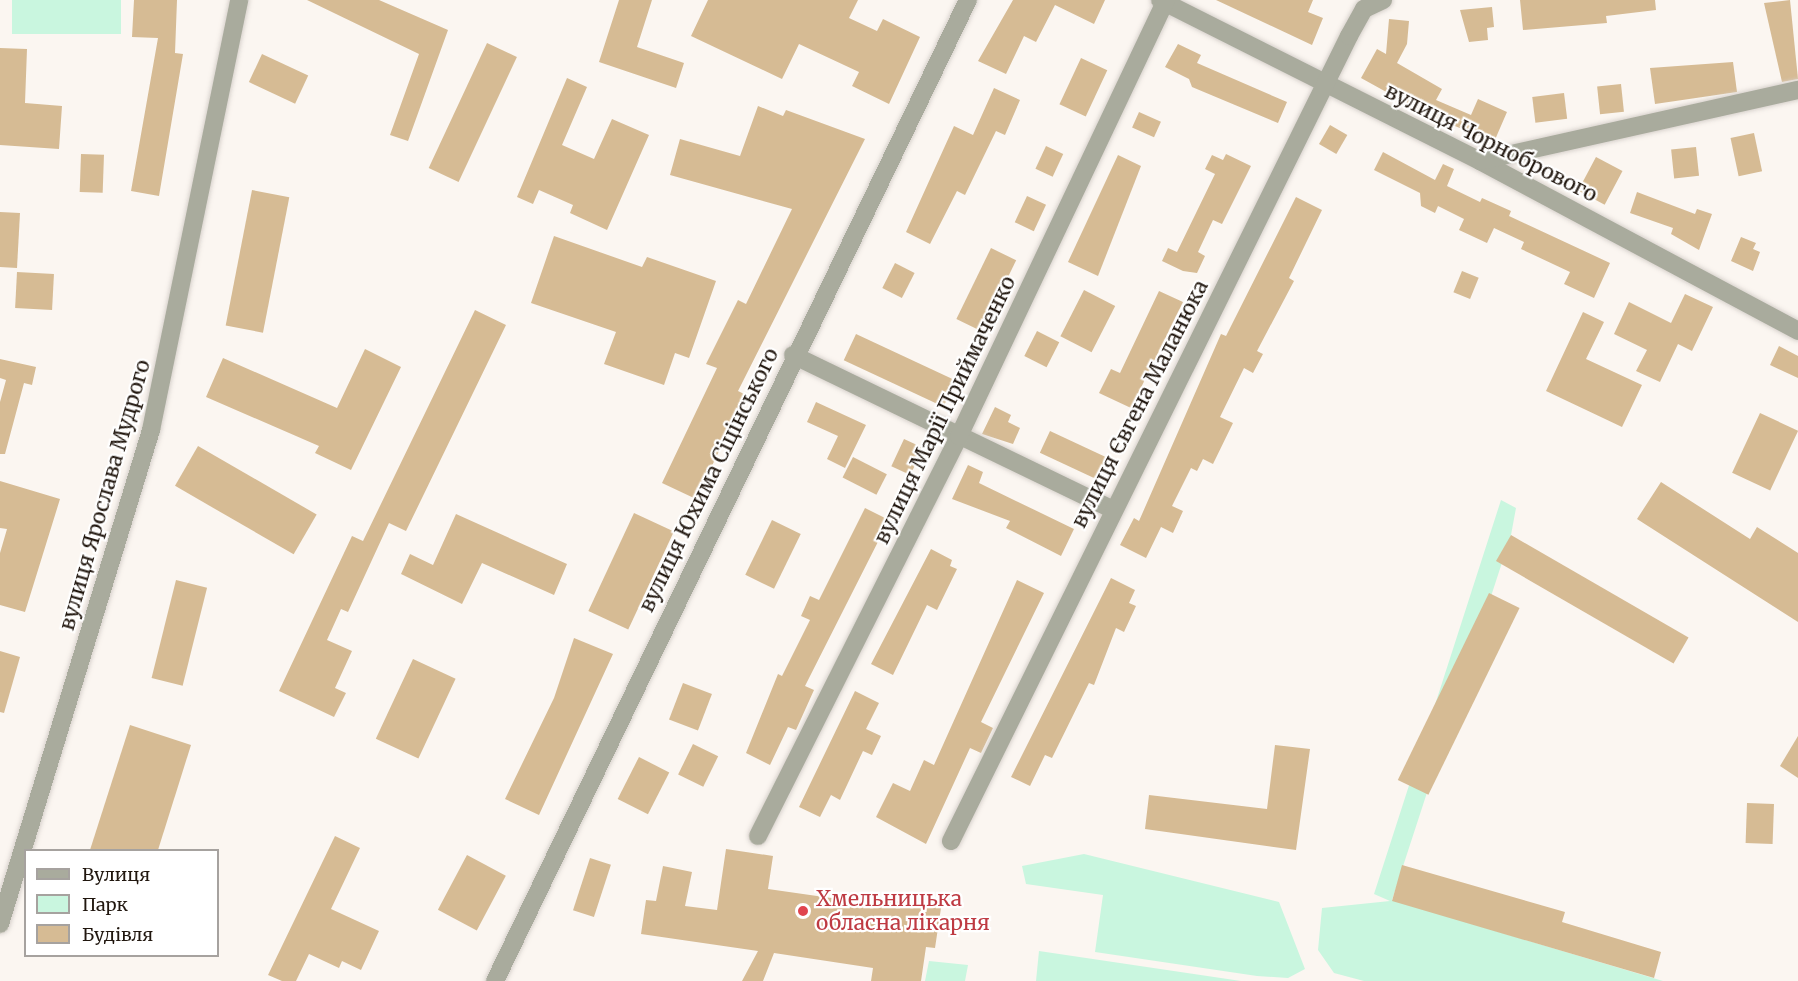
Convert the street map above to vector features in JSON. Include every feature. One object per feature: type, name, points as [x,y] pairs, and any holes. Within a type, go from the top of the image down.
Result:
[{"type":"street","name":"вулиця Ярослава Мудрого","points":[[0,924],[151,430],[239,0]]},
{"type":"street","name":"вулиця Юхима Сіцінського","points":[[495,981],[793,355],[968,0]]},
{"type":"street","name":"вулиця Євгена Маланюка","points":[[951,841],[1112,509],[1364,9],[1383,0]]},
{"type":"street","name":"вулиця Чорнобрового","points":[[1164,1],[1480,161],[1798,331]]},
{"type":"street","name":"вулиця Марії Приймаченко","points":[[758,836],[959,436],[1164,1]]},
{"type":"street","points":[[1480,161],[1798,90]]},
{"type":"street","points":[[793,355],[1112,509]]},
{"type":"green space","points":[[12,0],[121,0],[121,34],[12,34]]},
{"type":"green space","points":[[1501,500],[1516,508],[1511,535],[1392,900],[1663,981],[1364,981],[1334,973],[1318,950],[1322,908],[1390,901],[1374,894]]},
{"type":"green space","points":[[1084,854],[1279,902],[1305,969],[1288,978],[1257,976],[1095,952],[1103,895],[1026,884],[1022,866]]},
{"type":"green space","points":[[1039,951],[1241,981],[1036,981]]},
{"type":"green space","points":[[929,961],[968,965],[965,981],[925,981]]},
{"type":"building","points":[[134,0],[177,0],[175,53],[183,54],[159,196],[131,191],[158,38],[132,37]]},
{"type":"building","points":[[307,0],[379,0],[448,30],[408,141],[390,135],[419,54]]},
{"type":"building","points":[[619,0],[652,0],[637,47],[684,63],[676,88],[599,62]]},
{"type":"building","points":[[708,0],[858,0],[849,18],[877,31],[883,19],[920,37],[889,104],[852,86],[859,72],[799,44],[782,79],[691,36]]},
{"type":"building","points":[[1013,0],[1105,0],[1094,24],[1055,5],[1036,42],[1024,36],[1006,74],[978,61]]},
{"type":"building","points":[[1216,0],[1313,0],[1308,12],[1323,18],[1312,45]]},
{"type":"building","points":[[1520,0],[1655,0],[1656,10],[1606,16],[1607,23],[1523,30]]},
{"type":"building","points":[[1790,0],[1798,79],[1782,82],[1764,3]]},
{"type":"building","points":[[1492,7],[1494,27],[1487,28],[1488,40],[1469,42],[1460,10]]},
{"type":"building","points":[[1389,19],[1409,21],[1407,44],[1397,63],[1442,89],[1436,100],[1471,115],[1478,99],[1507,112],[1494,142],[1428,115],[1361,78],[1377,49],[1386,54]]},
{"type":"building","points":[[487,43],[517,57],[459,182],[429,168]]},
{"type":"building","points":[[1178,44],[1201,55],[1197,63],[1287,102],[1278,123],[1192,87],[1189,79],[1165,67]]},
{"type":"building","points":[[0,48],[27,49],[25,103],[62,106],[59,149],[0,145]]},
{"type":"building","points":[[262,54],[308,76],[295,104],[249,82]]},
{"type":"building","points":[[1081,58],[1107,70],[1086,116],[1059,104]]},
{"type":"building","points":[[1733,62],[1737,92],[1655,104],[1650,68]]},
{"type":"building","points":[[567,78],[587,87],[562,145],[594,159],[612,119],[649,135],[607,230],[570,213],[573,205],[539,190],[533,204],[517,197]]},
{"type":"building","points":[[1621,84],[1624,112],[1600,114],[1597,87]]},
{"type":"building","points":[[994,88],[1020,100],[1005,135],[996,131],[965,195],[957,191],[930,244],[906,232],[954,126],[973,135]]},
{"type":"building","points":[[1564,93],[1567,119],[1535,123],[1532,97]]},
{"type":"building","points":[[758,106],[783,116],[786,110],[865,139],[738,391],[746,395],[696,499],[662,483],[717,368],[706,364],[738,300],[746,304],[792,209],[670,175],[680,139],[740,156]]},
{"type":"building","points":[[1139,112],[1161,122],[1154,137],[1132,128]]},
{"type":"building","points":[[1330,125],[1347,135],[1336,154],[1319,144]]},
{"type":"building","points":[[1754,133],[1762,171],[1739,176],[1731,138]]},
{"type":"building","points":[[1046,146],[1063,154],[1053,177],[1035,169]]},
{"type":"building","points":[[1696,147],[1699,176],[1674,178],[1671,150]]},
{"type":"building","points":[[1383,152],[1435,180],[1443,164],[1454,169],[1447,186],[1480,202],[1482,198],[1511,211],[1509,216],[1610,263],[1594,298],[1564,284],[1570,272],[1521,249],[1524,242],[1494,228],[1487,243],[1459,230],[1464,219],[1438,206],[1435,213],[1421,206],[1420,193],[1374,170]]},
{"type":"building","points":[[81,154],[104,155],[103,193],[80,192]]},
{"type":"building","points":[[1226,154],[1251,166],[1222,224],[1213,220],[1198,252],[1205,256],[1197,273],[1183,271],[1162,261],[1168,248],[1177,252],[1215,174],[1205,169],[1212,155],[1223,160]]},
{"type":"building","points":[[1118,155],[1141,166],[1098,276],[1068,262]]},
{"type":"building","points":[[1596,157],[1622,171],[1605,205],[1578,191]]},
{"type":"building","points":[[252,190],[289,197],[263,333],[226,325]]},
{"type":"building","points":[[1637,192],[1695,214],[1697,209],[1712,214],[1699,250],[1671,234],[1673,228],[1630,213]]},
{"type":"building","points":[[1027,196],[1046,205],[1034,231],[1015,222]]},
{"type":"building","points":[[1296,197],[1322,210],[1289,278],[1294,281],[1257,351],[1263,354],[1253,373],[1244,368],[1220,417],[1233,423],[1213,464],[1203,459],[1197,471],[1191,468],[1172,506],[1183,511],[1173,533],[1161,527],[1146,558],[1120,545],[1134,518],[1139,521],[1221,334],[1226,336]]},
{"type":"building","points":[[0,212],[20,213],[17,268],[0,267]]},
{"type":"building","points":[[554,236],[642,267],[647,257],[716,281],[689,358],[675,353],[664,385],[604,364],[616,332],[531,303]]},
{"type":"building","points":[[1741,237],[1756,243],[1753,249],[1760,252],[1753,271],[1731,261]]},
{"type":"building","points":[[991,248],[1016,260],[982,331],[956,319]]},
{"type":"building","points":[[895,263],[915,273],[902,298],[882,288]]},
{"type":"building","points":[[1462,271],[1479,278],[1470,299],[1453,292]]},
{"type":"building","points":[[17,272],[54,274],[52,310],[15,308]]},
{"type":"building","points":[[1084,290],[1115,306],[1092,352],[1060,336]]},
{"type":"building","points":[[1159,291],[1183,302],[1131,408],[1099,393],[1111,369],[1120,373]]},
{"type":"building","points":[[1685,294],[1713,307],[1692,351],[1678,344],[1660,382],[1636,371],[1647,350],[1614,334],[1629,302],[1671,323]]},
{"type":"building","points":[[475,310],[506,325],[406,531],[389,523],[348,612],[341,609],[327,640],[352,651],[335,688],[346,693],[334,717],[279,691],[352,536],[363,541]]},
{"type":"building","points":[[1583,312],[1604,322],[1586,359],[1642,385],[1622,427],[1546,391]]},
{"type":"building","points":[[1037,331],[1059,342],[1047,367],[1024,356]]},
{"type":"building","points":[[856,334],[956,380],[943,407],[844,360]]},
{"type":"building","points":[[1779,346],[1798,356],[1798,378],[1770,365]]},
{"type":"building","points":[[365,349],[401,367],[351,470],[315,453],[319,446],[206,397],[223,358],[337,408]]},
{"type":"building","points":[[0,359],[36,367],[32,385],[24,383],[5,454],[0,454],[0,402],[6,380],[0,378]]},
{"type":"building","points":[[816,402],[866,425],[845,468],[827,459],[838,436],[807,422]]},
{"type":"building","points":[[995,407],[1011,415],[1008,422],[1020,428],[1013,444],[982,434]]},
{"type":"building","points":[[1760,413],[1798,431],[1770,491],[1732,473]]},
{"type":"building","points":[[1050,431],[1109,458],[1099,480],[1040,453]]},
{"type":"building","points":[[904,439],[923,448],[910,475],[891,466]]},
{"type":"building","points":[[198,446],[317,514],[294,554],[175,486]]},
{"type":"building","points":[[853,457],[887,474],[876,495],[843,477]]},
{"type":"building","points":[[968,465],[983,472],[979,483],[1074,529],[1061,556],[1006,528],[1010,521],[952,499]]},
{"type":"building","points":[[0,481],[60,499],[25,612],[0,605],[0,553],[7,529],[0,528]]},
{"type":"building","points":[[1661,482],[1750,539],[1757,527],[1798,553],[1798,622],[1637,519]]},
{"type":"building","points":[[865,508],[889,520],[805,686],[814,690],[796,730],[788,727],[770,765],[746,753],[778,674],[782,676],[810,620],[801,616],[810,596],[819,600]]},
{"type":"building","points":[[634,513],[674,532],[628,629],[588,611]]},
{"type":"building","points":[[456,514],[567,564],[554,595],[482,563],[462,604],[401,574],[410,554],[433,565]]},
{"type":"building","points":[[772,520],[801,534],[774,589],[745,575]]},
{"type":"building","points":[[1511,535],[1689,638],[1674,663],[1496,561]]},
{"type":"building","points":[[931,549],[952,560],[950,566],[957,569],[937,610],[927,605],[893,675],[871,664]]},
{"type":"building","points":[[1111,578],[1135,590],[1129,603],[1136,606],[1124,632],[1116,628],[1094,685],[1089,683],[1052,758],[1045,755],[1030,786],[1011,777]]},
{"type":"building","points":[[176,580],[207,588],[183,686],[152,678]]},
{"type":"building","points":[[1017,580],[1044,593],[981,722],[993,728],[981,753],[970,748],[926,844],[876,817],[893,783],[910,791],[924,760],[934,765]]},
{"type":"building","points":[[1489,593],[1520,608],[1428,795],[1398,780]]},
{"type":"building","points":[[574,638],[613,654],[539,815],[505,799],[554,698]]},
{"type":"building","points":[[0,651],[20,657],[4,713],[0,712]]},
{"type":"building","points":[[413,659],[456,679],[418,759],[376,739]]},
{"type":"building","points":[[683,683],[712,694],[698,731],[669,719]]},
{"type":"building","points":[[855,691],[879,703],[866,729],[881,736],[872,755],[863,751],[840,800],[831,795],[820,817],[799,807]]},
{"type":"building","points":[[130,725],[191,745],[158,849],[90,849]]},
{"type":"building","points":[[1798,736],[1798,778],[1780,766]]},
{"type":"building","points":[[693,744],[718,756],[703,787],[678,775]]},
{"type":"building","points":[[1275,745],[1310,749],[1296,850],[1145,829],[1149,795],[1267,809]]},
{"type":"building","points":[[639,757],[669,772],[648,814],[618,799]]},
{"type":"building","points":[[1747,803],[1774,804],[1773,844],[1746,843]]},
{"type":"building","points":[[335,836],[360,848],[331,909],[379,931],[361,970],[342,961],[339,968],[309,954],[296,981],[282,981],[268,975]]},
{"type":"building","points":[[726,849],[773,856],[768,889],[887,906],[888,900],[941,908],[935,948],[926,947],[921,981],[871,981],[873,968],[774,953],[763,981],[742,981],[758,951],[641,934],[646,900],[656,901],[663,866],[692,872],[685,906],[717,910]]},
{"type":"building","points":[[467,855],[506,876],[477,930],[438,910]]},
{"type":"building","points":[[590,858],[611,865],[594,917],[573,910]]},
{"type":"building","points":[[1402,865],[1565,912],[1562,922],[1661,952],[1654,978],[1392,901]]},
{"type":"place","name":"Хмельницька обласна лікарня","points":[[803,911]]}]
